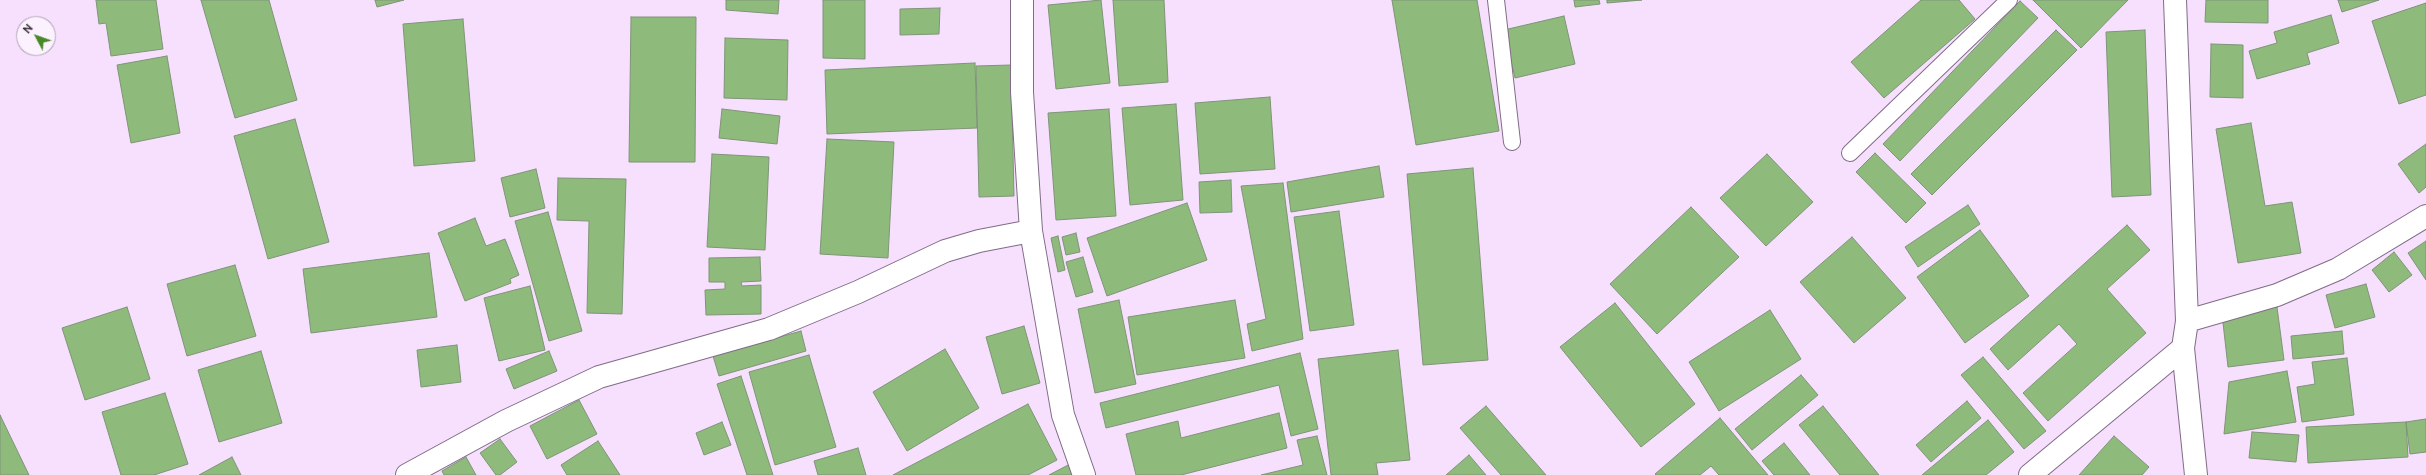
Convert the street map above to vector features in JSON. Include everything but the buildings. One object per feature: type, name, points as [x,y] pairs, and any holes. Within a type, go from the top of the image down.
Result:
[{"type":"street","points":[[1022,0],[1022,92],[1031,231],[1063,415],[1084,475]]},
{"type":"street","points":[[2175,0],[2187,321],[2183,348],[2196,475]]},
{"type":"street","points":[[2187,321],[2277,295],[2338,269],[2426,216]]},
{"type":"street","points":[[407,475],[506,421],[599,377],[769,329],[858,292],[945,251],[979,241],[1031,231]]},
{"type":"street","points":[[2030,475],[2183,348]]},
{"type":"lane","points":[[1496,0],[1512,142]]},
{"type":"lane","points":[[1850,153],[2009,0]]}]
